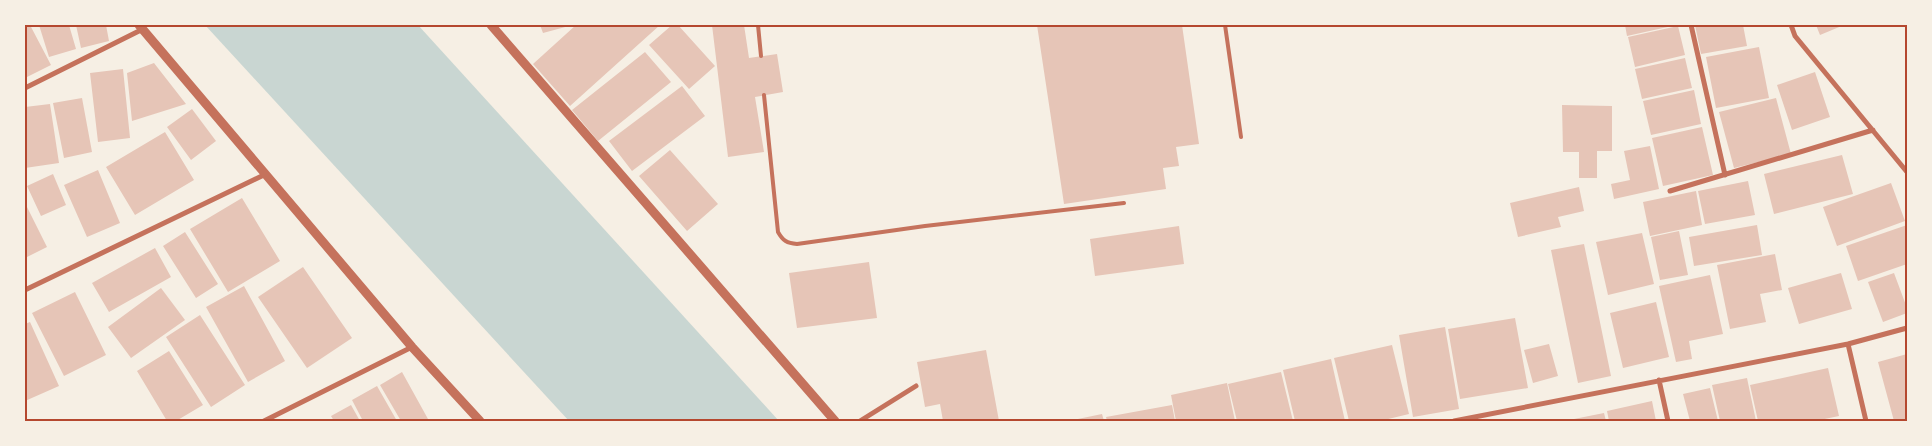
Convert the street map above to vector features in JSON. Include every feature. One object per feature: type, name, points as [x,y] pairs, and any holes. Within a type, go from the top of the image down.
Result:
[{"type":"street","points":[[491,25],[835,421]]},
{"type":"street","points":[[1691,25],[1725,176]]},
{"type":"street","points":[[1791,25],[1795,36],[1907,172]]},
{"type":"street","points":[[25,88],[141,27],[412,347],[480,421]]},
{"type":"street","points":[[1670,191],[1873,130]]},
{"type":"street","points":[[25,290],[266,174]]},
{"type":"street","points":[[1454,421],[1848,344],[1907,328]]},
{"type":"street","points":[[1848,344],[1866,421]]},
{"type":"street","points":[[264,421],[412,347]]},
{"type":"street","points":[[1659,380],[1668,421]]},
{"type":"street","points":[[860,421],[916,386]]},
{"type":"lane","points":[[758,25],[761,56]]},
{"type":"lane","points":[[1225,25],[1241,137]]},
{"type":"lane","points":[[764,95],[778,232],[782,240],[788,243],[798,244],[925,226],[1124,203]]},
{"type":"shaded area","points":[[205,25],[418,25],[779,421],[569,421]]},
{"type":"building","points":[[25,25],[30,25],[51,65],[25,78]]},
{"type":"building","points":[[39,25],[69,25],[76,49],[49,57]]},
{"type":"building","points":[[76,25],[106,25],[109,41],[81,48]]},
{"type":"building","points":[[540,25],[569,25],[569,26],[543,33]]},
{"type":"building","points":[[576,25],[660,25],[570,106],[533,64]]},
{"type":"building","points":[[672,25],[678,25],[715,66],[689,89],[649,45]]},
{"type":"building","points":[[712,25],[744,25],[749,58],[777,54],[783,92],[755,97],[764,152],[728,157]]},
{"type":"building","points":[[1037,25],[1182,25],[1199,144],[1176,147],[1179,166],[1163,168],[1166,189],[1064,204]]},
{"type":"building","points":[[1625,25],[1671,25],[1672,26],[1627,36]]},
{"type":"building","points":[[1695,25],[1743,25],[1747,46],[1701,54]]},
{"type":"building","points":[[1816,25],[1844,25],[1820,35]]},
{"type":"building","points":[[1678,26],[1685,55],[1635,67],[1628,37]]},
{"type":"building","points":[[1759,47],[1769,98],[1716,108],[1706,57]]},
{"type":"building","points":[[645,52],[671,82],[598,141],[572,110]]},
{"type":"building","points":[[1685,58],[1692,88],[1642,99],[1635,69]]},
{"type":"building","points":[[154,63],[186,104],[132,121],[127,73]]},
{"type":"building","points":[[123,69],[130,138],[98,142],[90,73]]},
{"type":"building","points":[[1815,72],[1830,117],[1792,130],[1777,85]]},
{"type":"building","points":[[682,86],[705,116],[632,171],[609,141]]},
{"type":"building","points":[[1694,90],[1701,124],[1651,135],[1643,101]]},
{"type":"building","points":[[82,98],[92,152],[64,158],[53,103]]},
{"type":"building","points":[[1776,98],[1791,154],[1734,168],[1719,112]]},
{"type":"building","points":[[50,104],[59,163],[25,168],[25,107]]},
{"type":"building","points":[[1562,105],[1612,106],[1612,151],[1597,151],[1597,178],[1579,178],[1579,152],[1563,152]]},
{"type":"building","points":[[192,109],[216,141],[191,160],[167,127]]},
{"type":"building","points":[[1702,127],[1713,175],[1663,186],[1652,138]]},
{"type":"building","points":[[165,132],[194,180],[135,215],[106,167]]},
{"type":"building","points":[[1650,146],[1659,189],[1614,199],[1611,184],[1630,180],[1624,151]]},
{"type":"building","points":[[670,150],[718,204],[687,231],[639,176]]},
{"type":"building","points":[[1842,155],[1853,194],[1774,214],[1764,174]]},
{"type":"building","points":[[98,170],[120,223],[87,237],[64,185]]},
{"type":"building","points":[[53,174],[66,205],[41,216],[27,186]]},
{"type":"building","points":[[1748,181],[1755,215],[1705,224],[1698,191]]},
{"type":"building","points":[[1891,183],[1905,221],[1837,246],[1823,207]]},
{"type":"building","points":[[1579,187],[1584,211],[1558,217],[1561,227],[1518,237],[1510,203]]},
{"type":"building","points":[[1696,191],[1702,225],[1650,236],[1643,202]]},
{"type":"building","points":[[242,198],[280,261],[228,292],[190,229]]},
{"type":"building","points":[[25,203],[47,247],[25,258]]},
{"type":"building","points":[[1757,225],[1762,255],[1694,266],[1689,237]]},
{"type":"building","points":[[1907,225],[1907,264],[1858,281],[1846,246]]},
{"type":"building","points":[[1179,226],[1184,264],[1095,276],[1090,239]]},
{"type":"building","points":[[1679,231],[1688,275],[1660,280],[1651,237]]},
{"type":"building","points":[[185,232],[218,284],[196,298],[163,246]]},
{"type":"building","points":[[1642,233],[1654,284],[1608,295],[1596,242]]},
{"type":"building","points":[[1584,244],[1611,376],[1578,383],[1551,250]]},
{"type":"building","points":[[155,248],[171,277],[109,312],[92,283]]},
{"type":"building","points":[[1775,254],[1782,290],[1760,294],[1766,322],[1730,329],[1717,265]]},
{"type":"building","points":[[869,262],[877,318],[797,328],[789,273]]},
{"type":"building","points":[[303,267],[352,338],[307,368],[258,297]]},
{"type":"building","points":[[1841,273],[1852,309],[1799,324],[1788,288]]},
{"type":"building","points":[[1894,273],[1907,308],[1907,313],[1883,322],[1868,282]]},
{"type":"building","points":[[1710,275],[1723,334],[1689,341],[1692,359],[1676,362],[1659,286]]},
{"type":"building","points":[[244,286],[285,361],[248,382],[206,307]]},
{"type":"building","points":[[161,288],[185,320],[131,358],[108,327]]},
{"type":"building","points":[[75,292],[106,355],[64,376],[32,313]]},
{"type":"building","points":[[1656,302],[1669,357],[1623,368],[1610,313]]},
{"type":"building","points":[[200,315],[245,385],[211,407],[166,337]]},
{"type":"building","points":[[1515,318],[1528,388],[1460,399],[1448,329]]},
{"type":"building","points":[[30,322],[59,386],[25,401],[25,324]]},
{"type":"building","points":[[1445,327],[1459,409],[1413,417],[1399,335]]},
{"type":"building","points":[[1549,344],[1558,376],[1533,383],[1524,350]]},
{"type":"building","points":[[1392,345],[1409,414],[1380,421],[1349,421],[1334,358]]},
{"type":"building","points":[[986,350],[999,421],[943,421],[940,404],[925,407],[917,362]]},
{"type":"building","points":[[169,351],[203,405],[176,421],[167,421],[137,371]]},
{"type":"building","points":[[1907,354],[1907,420],[1894,421],[1878,362]]},
{"type":"building","points":[[1331,359],[1345,421],[1295,421],[1283,370]]},
{"type":"building","points":[[1828,368],[1839,416],[1815,421],[1758,421],[1750,385]]},
{"type":"building","points":[[402,372],[428,419],[425,421],[401,421],[380,385]]},
{"type":"building","points":[[1281,372],[1293,421],[1237,421],[1228,384]]},
{"type":"building","points":[[1747,378],[1756,421],[1720,421],[1712,385]]},
{"type":"building","points":[[1227,383],[1235,421],[1176,421],[1171,395]]},
{"type":"building","points":[[377,386],[397,421],[363,421],[352,400]]},
{"type":"building","points":[[1710,388],[1718,421],[1690,421],[1683,394]]},
{"type":"building","points":[[1652,401],[1656,421],[1609,421],[1607,411]]},
{"type":"building","points":[[351,405],[360,421],[334,421],[331,416]]},
{"type":"building","points":[[1172,405],[1175,421],[1107,421],[1106,417]]},
{"type":"building","points":[[1604,413],[1606,421],[1569,421],[1569,420]]},
{"type":"building","points":[[1102,414],[1104,421],[1073,420]]}]
